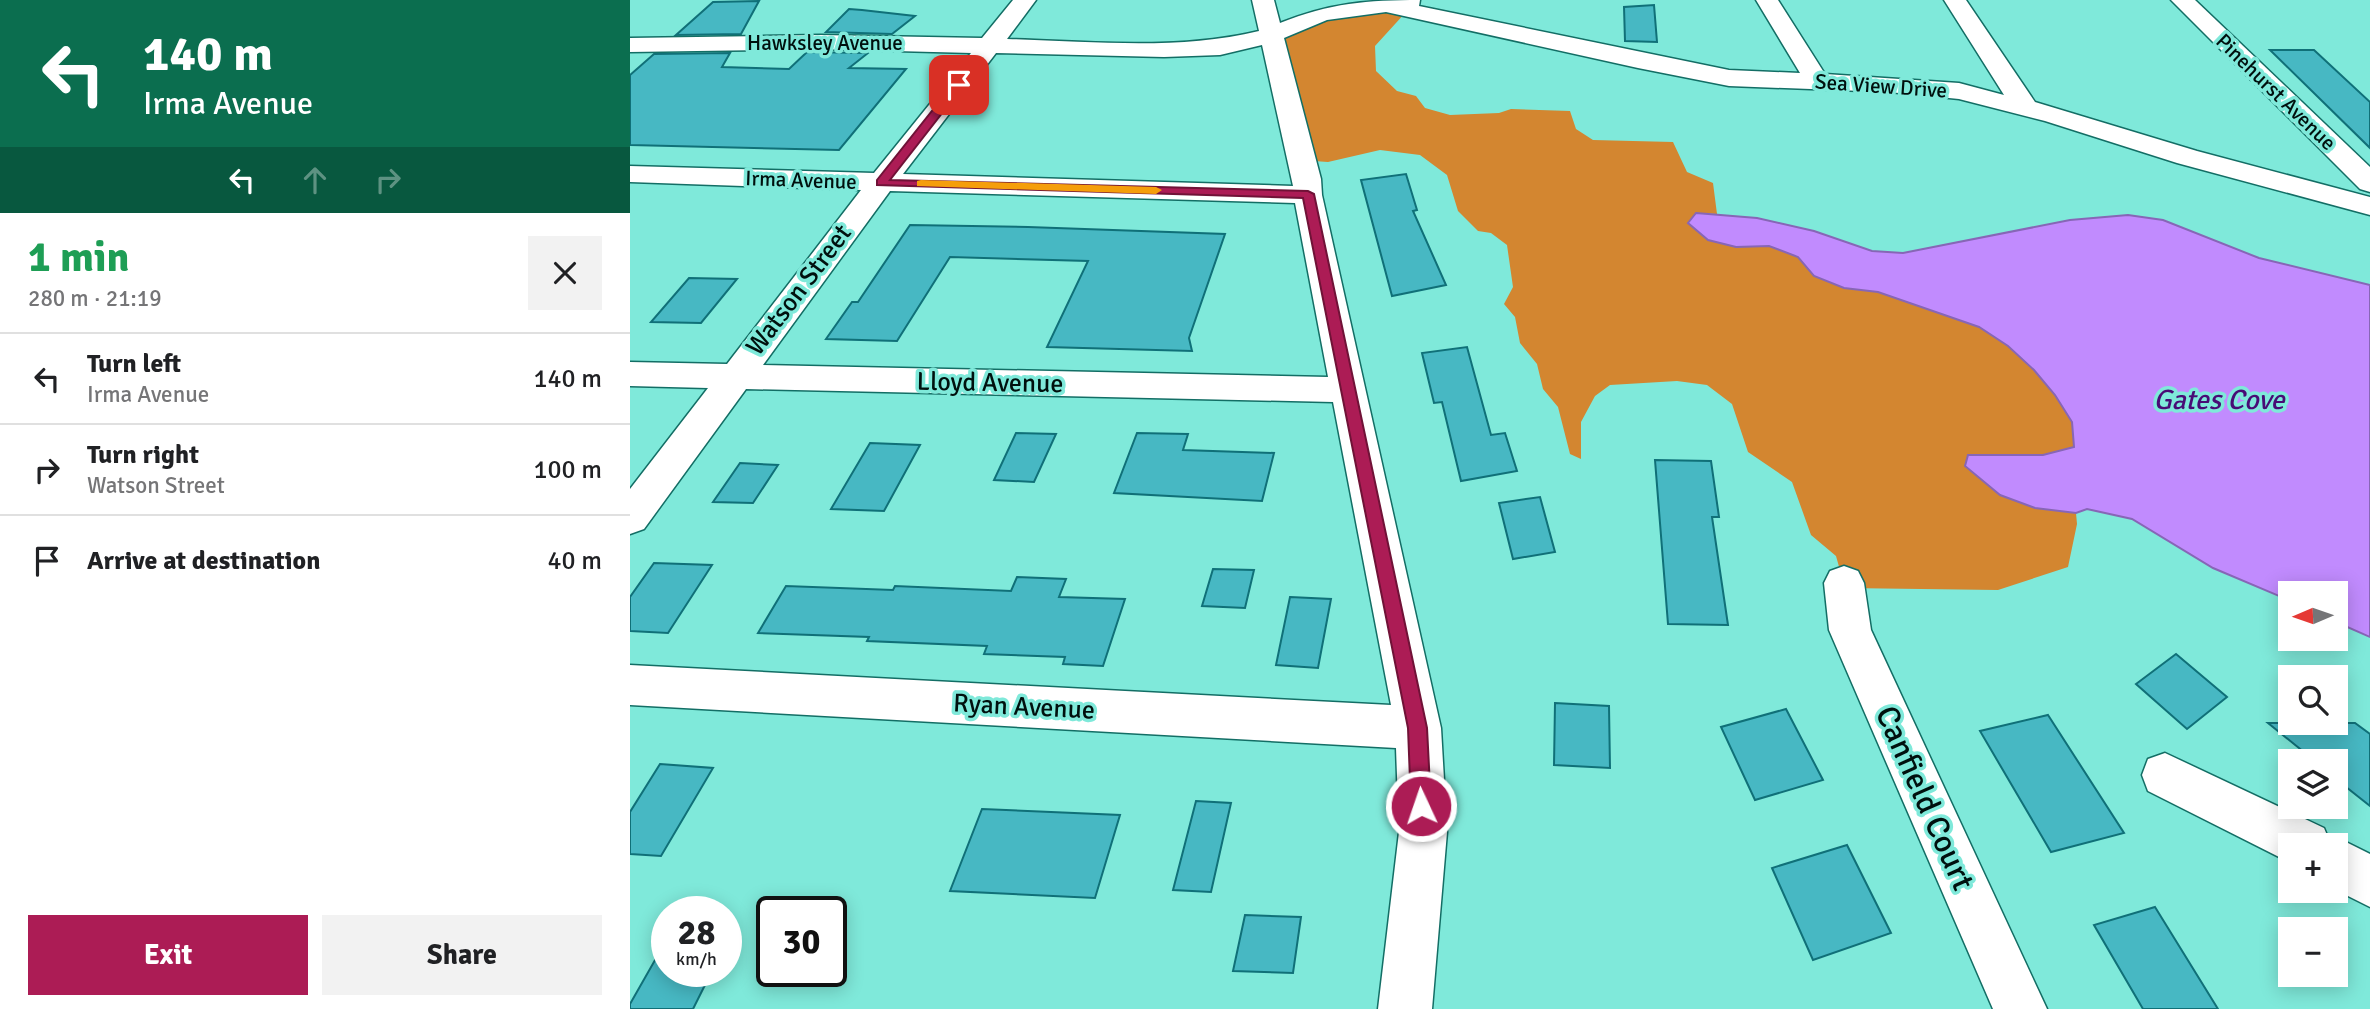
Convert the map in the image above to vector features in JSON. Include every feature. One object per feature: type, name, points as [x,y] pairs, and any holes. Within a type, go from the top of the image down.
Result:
[{"type":"street","name":"Watson Street","points":[[630,518],[881,183],[1025,0]]},
{"type":"street","name":"Hawksley Avenue","points":[[630,45],[726,42],[1164,50],[1220,48],[1267,17],[1322,14],[1429,0]]},
{"type":"street","points":[[1767,0],[1817,81]]},
{"type":"street","points":[[1955,0],[2026,108]]},
{"type":"street","name":"Pinehurst Avenue","points":[[2182,0],[2370,183]]},
{"type":"street","name":"Sea View Drive","points":[[1384,5],[1638,61],[1716,75],[1767,81],[1889,84],[1959,91],[2026,108],[2187,157],[2370,206]]},
{"type":"street","points":[[1267,17],[1307,179],[1418,728],[1423,832],[1405,1009]]},
{"type":"street","name":"Irma Avenue","points":[[630,174],[1308,194]]},
{"type":"street","name":"Lloyd Avenue","points":[[630,374],[1349,390]]},
{"type":"street","name":"Canfield Court","points":[[1844,583],[1850,630],[2020,1009]]},
{"type":"street","name":"Ryan Avenue","points":[[630,685],[1418,728]]},
{"type":"street","points":[[2165,775],[2283,833]]},
{"type":"street","points":[[2348,869],[2370,882]]},
{"type":"shaded area","points":[[1335,11],[1406,12],[1375,46],[1376,71],[1397,91],[1416,96],[1425,108],[1450,115],[1499,113],[1511,109],[1570,111],[1576,129],[1593,140],[1673,142],[1687,172],[1713,183],[1717,214],[1696,213],[1736,247],[1769,246],[1798,257],[1814,276],[1844,288],[1877,292],[1979,327],[2008,346],[2034,370],[2055,395],[2072,422],[2075,448],[2043,455],[1969,455],[2035,508],[2076,513],[2077,524],[2068,567],[1998,590],[1845,588],[1836,556],[1811,535],[1792,482],[1748,452],[1732,404],[1707,385],[1677,381],[1610,385],[1595,396],[1581,422],[1581,459],[1570,454],[1558,407],[1543,389],[1537,364],[1520,343],[1515,317],[1504,304],[1513,287],[1507,245],[1491,233],[1478,231],[1458,211],[1447,175],[1420,155],[1380,150],[1328,162],[1299,160],[1268,34]]},
{"type":"water","name":"Gates Cove","points":[[1696,213],[1757,218],[1814,231],[1872,251],[1903,253],[2070,220],[2128,215],[2163,220],[2259,258],[2370,285],[2370,637],[2348,627],[2348,581],[2278,581],[2278,596],[2213,568],[2132,519],[2087,509],[2076,513],[2035,508],[2000,495],[1965,466],[1968,455],[2043,455],[2074,447],[2072,422],[2055,395],[2034,370],[2008,346],[1979,327],[1878,292],[1844,288],[1814,276],[1798,257],[1769,246],[1736,247],[1708,240],[1688,223]]},
{"type":"building","points":[[759,1],[741,34],[676,35],[713,2]]},
{"type":"building","points":[[1654,5],[1657,42],[1625,41],[1624,7]]},
{"type":"building","points":[[849,9],[915,16],[892,34],[826,32]]},
{"type":"building","points":[[2270,50],[2314,50],[2370,102],[2370,148]]},
{"type":"building","points":[[807,52],[868,53],[849,68],[906,69],[839,150],[630,145],[630,75],[654,54],[730,53],[722,67],[789,69]]},
{"type":"building","points":[[1406,174],[1417,210],[1413,211],[1446,285],[1392,296],[1361,180]]},
{"type":"building","points":[[910,225],[1225,234],[1189,338],[1192,351],[1047,347],[1088,261],[950,257],[897,341],[826,339],[852,302],[858,302]]},
{"type":"building","points":[[689,278],[737,279],[701,323],[651,322]]},
{"type":"building","points":[[1467,347],[1491,435],[1505,433],[1517,471],[1461,481],[1442,402],[1434,403],[1422,353]]},
{"type":"building","points":[[1016,433],[1056,434],[1034,482],[994,480]]},
{"type":"building","points":[[1137,433],[1188,434],[1183,450],[1274,453],[1262,501],[1114,493]]},
{"type":"building","points":[[870,443],[920,445],[884,511],[831,509]]},
{"type":"building","points":[[1655,460],[1711,461],[1719,517],[1712,517],[1728,625],[1668,624]]},
{"type":"building","points":[[740,463],[778,465],[753,503],[713,502]]},
{"type":"building","points":[[1540,497],[1555,552],[1513,559],[1499,503]]},
{"type":"building","points":[[654,563],[712,565],[668,633],[630,631],[630,597]]},
{"type":"building","points":[[1213,569],[1254,570],[1245,608],[1202,606]]},
{"type":"building","points":[[1017,577],[1066,579],[1059,597],[1125,599],[1103,666],[1063,664],[1065,657],[984,654],[987,646],[867,641],[869,637],[758,633],[786,586],[893,590],[895,586],[1011,591]]},
{"type":"building","points":[[1290,597],[1331,599],[1318,668],[1276,665]]},
{"type":"building","points":[[2176,654],[2227,697],[2187,729],[2136,684]]},
{"type":"building","points":[[1555,703],[1609,706],[1610,768],[1554,765]]},
{"type":"building","points":[[1786,709],[1823,780],[1755,800],[1721,727]]},
{"type":"building","points":[[2048,715],[2124,833],[2051,852],[1980,731]]},
{"type":"building","points":[[2268,723],[2278,723],[2278,731]]},
{"type":"building","points":[[2348,723],[2355,723],[2370,734],[2370,806],[2348,789],[2348,749],[2300,749],[2283,735],[2348,735]]},
{"type":"building","points":[[660,764],[713,768],[661,856],[630,854],[630,812]]},
{"type":"building","points":[[1196,801],[1231,803],[1211,892],[1173,890]]},
{"type":"building","points":[[982,809],[1120,815],[1095,898],[950,891]]},
{"type":"building","points":[[1847,845],[1891,933],[1813,960],[1772,868]]},
{"type":"building","points":[[2155,907],[2218,1009],[2143,1009],[2094,925]]},
{"type":"building","points":[[1245,915],[1301,917],[1293,973],[1233,971]]},
{"type":"building","points":[[651,967],[651,987],[704,987],[693,1009],[630,1009],[630,1004]]},
{"type":"slow traffic","points":[[921,184],[1156,190]]},
{"type":"route","points":[[959,85],[881,183],[1308,194],[1418,728],[1421,806]]}]
